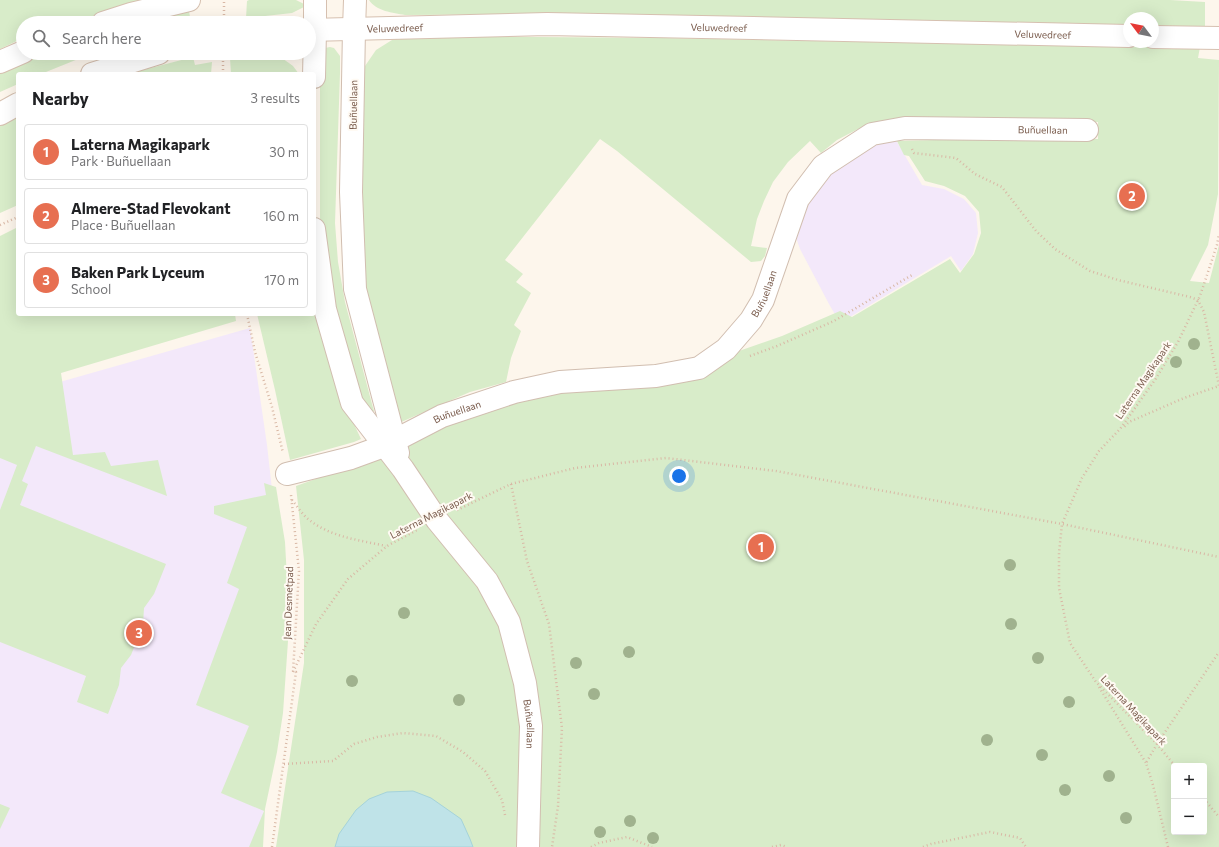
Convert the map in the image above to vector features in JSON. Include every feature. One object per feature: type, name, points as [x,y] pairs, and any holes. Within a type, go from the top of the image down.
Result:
[{"type":"street","points":[[125,16],[189,0]]},
{"type":"street","points":[[313,16],[315,0]]},
{"type":"street","name":"Buñuellaan","points":[[356,0],[354,29],[351,192],[355,289],[389,443],[403,470],[437,520],[487,581],[509,622],[525,683],[531,726],[528,847]]},
{"type":"street","name":"Veluwedreef","points":[[316,30],[547,24],[1123,36]]},
{"type":"street","points":[[1159,37],[1214,38]]},
{"type":"street","points":[[0,62],[16,55]]},
{"type":"street","points":[[98,72],[137,60]]},
{"type":"street","points":[[313,60],[314,72]]},
{"type":"street","points":[[0,114],[16,105]]},
{"type":"street","name":"Buñuellaan","points":[[287,474],[351,458],[389,443],[442,416],[514,392],[560,382],[656,376],[699,368],[726,349],[751,320],[763,300],[798,199],[823,166],[872,134],[905,128],[1088,130]]},
{"type":"street","name":"Buñuellaan","points":[[316,244],[325,309],[352,403],[389,443]]},
{"type":"path","points":[[224,0],[224,16]]},
{"type":"path","points":[[223,60],[223,72]]},
{"type":"path","points":[[905,128],[907,140],[914,153],[956,158],[975,174],[1002,187],[1036,231],[1055,249],[1090,271],[1118,280],[1198,300],[1204,312],[1218,386],[1156,410],[1129,422],[1120,429]]},
{"type":"path","points":[[0,225],[16,218]]},
{"type":"path","name":"Laterna Magikapark","points":[[1173,763],[1157,744],[1096,682],[1070,643],[1059,588],[1059,553],[1062,524],[1082,478],[1099,451],[1120,429],[1155,380],[1178,342],[1198,300],[1217,245],[1219,234]]},
{"type":"path","points":[[748,356],[776,346],[834,321],[912,275]]},
{"type":"path","name":"Jean Desmetpad","points":[[247,316],[255,352],[272,407],[287,474],[292,500],[299,571],[293,672],[296,672],[272,847]]},
{"type":"path","name":"Laterna Magikapark","points":[[293,672],[316,624],[348,579],[387,546],[511,484],[575,468],[666,458],[776,471],[1062,524],[1219,557]]},
{"type":"path","points":[[511,484],[527,561],[549,624],[562,728],[558,806],[552,847]]},
{"type":"path","points":[[292,500],[307,518],[324,531],[387,546]]},
{"type":"path","points":[[1146,763],[1157,744],[1219,652]]},
{"type":"path","points":[[1096,682],[1146,763],[1154,785],[1168,847]]},
{"type":"path","points":[[284,764],[333,761],[354,744],[377,737],[403,733],[436,736],[463,752],[485,772],[502,800],[506,815]]},
{"type":"path","points":[[1207,803],[1219,817]]},
{"type":"path","points":[[923,847],[990,832],[1020,838],[1026,847]]},
{"type":"path","points":[[591,847],[599,843],[627,837],[652,847]]},
{"type":"path","points":[[772,847],[781,845],[787,847]]},
{"type":"shaded area","points":[[893,135],[922,185],[944,189],[964,199],[976,213],[978,233],[973,254],[961,271],[951,256],[840,323],[800,249],[794,232],[799,209],[833,167]]},
{"type":"shaded area","points":[[250,328],[267,445],[278,543],[278,724],[258,847],[0,847],[0,399]]},
{"type":"green space","points":[[0,0],[151,0],[93,16],[16,16],[16,41],[0,49]]},
{"type":"green space","points":[[296,0],[304,4],[304,7],[292,13],[246,16],[247,1]]},
{"type":"green space","points":[[369,0],[1170,0],[1205,2],[1205,29],[1159,27],[1159,12],[1123,12],[1123,27],[572,14],[405,15],[380,9]]},
{"type":"green space","points":[[189,11],[190,16],[168,16]]},
{"type":"green space","points":[[408,36],[662,38],[1123,46],[1123,48],[1200,47],[1198,58],[1219,60],[1218,194],[1208,245],[1190,281],[1209,283],[1219,245],[1219,847],[276,847],[304,663],[304,560],[296,486],[380,456],[460,413],[661,366],[739,351],[782,336],[840,311],[852,317],[950,259],[960,273],[974,254],[981,233],[979,212],[965,196],[944,186],[925,181],[909,156],[904,155],[897,141],[972,139],[1098,139],[1098,122],[897,119],[858,129],[837,140],[821,153],[810,141],[788,162],[773,182],[757,219],[751,246],[767,248],[765,256],[761,261],[751,262],[617,151],[600,139],[505,260],[523,274],[516,282],[531,293],[514,325],[521,331],[511,358],[506,382],[470,392],[399,423],[365,308],[358,210],[361,82],[365,66],[376,50],[392,40]]},
{"type":"green space","points":[[325,48],[334,48],[340,56],[335,223],[338,262],[345,302],[374,411],[369,413],[341,344],[320,227],[320,54]]},
{"type":"green space","points":[[29,60],[76,60],[46,72],[16,72],[16,85],[0,92],[0,72]]},
{"type":"green space","points":[[181,60],[194,60],[195,65],[212,62],[211,72],[136,72]]},
{"type":"green space","points":[[230,60],[285,60],[293,66],[298,72],[231,72]]},
{"type":"green space","points":[[16,117],[16,206],[0,213],[0,126]]},
{"type":"green space","points":[[16,228],[16,316],[235,316],[236,321],[61,373],[73,455],[105,452],[111,466],[158,460],[167,496],[36,446],[22,481],[28,484],[20,505],[166,564],[154,594],[144,608],[143,625],[131,655],[121,668],[119,685],[108,714],[77,702],[86,676],[0,642],[0,510],[17,465],[0,458],[0,236]]},
{"type":"green space","points":[[316,312],[352,420],[361,439],[290,460],[257,316],[316,316]]},
{"type":"green space","points":[[264,483],[276,487],[285,542],[288,597],[288,641],[283,713],[277,752],[265,809],[263,847],[249,847],[264,811],[221,793],[249,726],[196,705],[239,589],[227,583],[247,527],[214,514],[214,506],[266,495]]},
{"type":"green space","points":[[0,804],[10,808],[0,829]]},
{"type":"water","points":[[413,791],[431,798],[461,819],[473,847],[335,847],[339,834],[356,810],[369,799],[387,792]]},
{"type":"place","name":"Almere-Stad Flevokant","points":[[1132,196]]},
{"type":"place","name":"Laterna Magikapark","points":[[761,547]]},
{"type":"place","name":"Baken Park Lyceum","points":[[139,633]]}]
